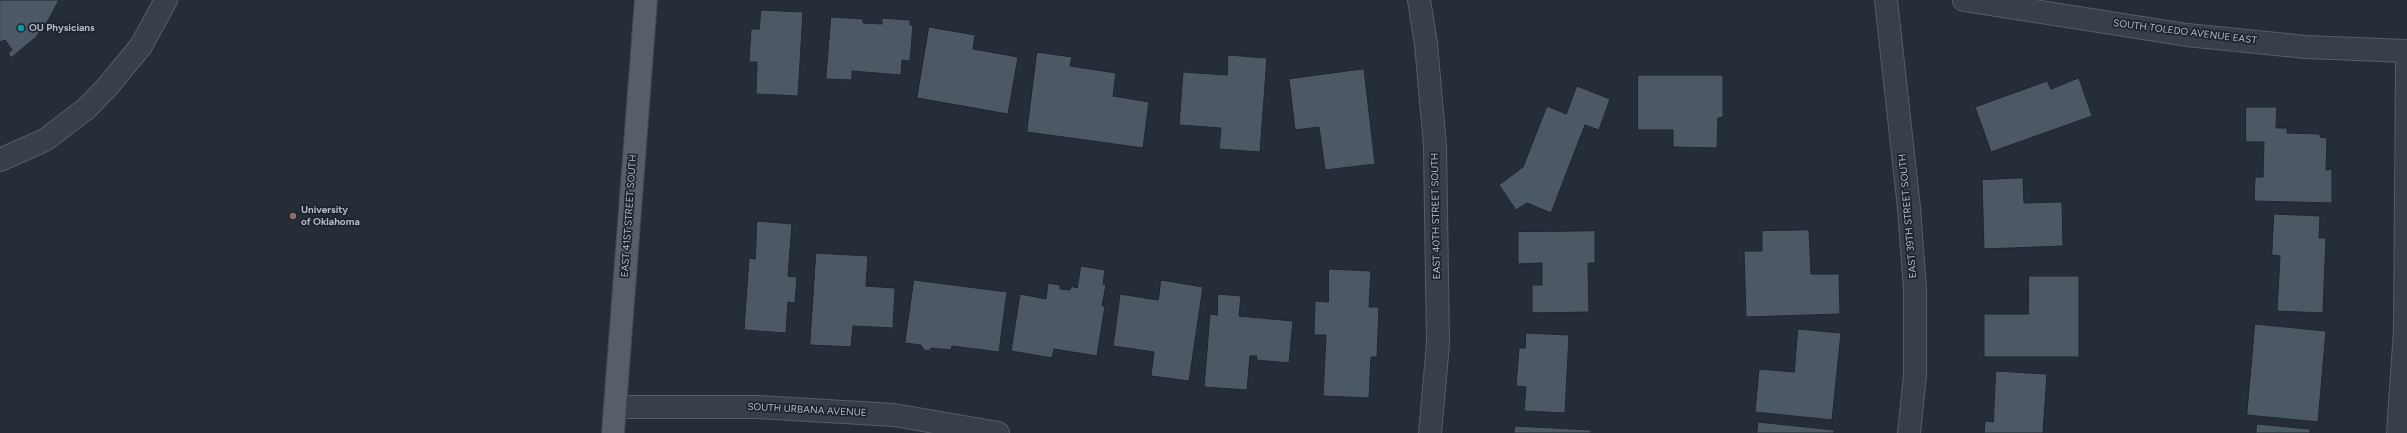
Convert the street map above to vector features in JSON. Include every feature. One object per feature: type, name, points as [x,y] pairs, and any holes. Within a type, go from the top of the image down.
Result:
[{"type":"main road","name":"EAST 41ST STREET SOUTH","points":[[613,433],[646,0]]},
{"type":"street","points":[[0,160],[45,140],[87,108],[108,86],[141,46],[166,0]]},
{"type":"street","name":"EAST 40TH STREET SOUTH","points":[[1419,0],[1426,44],[1435,146],[1438,344],[1430,433]]},
{"type":"street","name":"EAST 39TH STREET SOUTH","points":[[1886,0],[1909,208],[1915,289],[1915,375],[1909,433]]},
{"type":"street","name":"SOUTH TOLEDO AVENUE EAST","points":[[1964,0],[2187,34],[2306,46],[2407,51]]},
{"type":"street","points":[[2398,433],[2405,330],[2407,65]]},
{"type":"street","name":"SOUTH URBANA AVENUE","points":[[615,407],[758,407],[894,415],[998,433]]},
{"type":"building","name":"OU Physicians","points":[[0,0],[59,0],[49,19],[36,37],[11,58],[8,53],[12,50],[5,40],[0,42]]},
{"type":"building","points":[[761,10],[803,12],[798,96],[756,94],[757,62],[749,62],[751,29],[759,29]]},
{"type":"building","points":[[831,17],[863,19],[863,23],[882,24],[882,18],[910,20],[910,25],[913,25],[910,61],[902,60],[901,75],[852,71],[852,80],[826,79]]},
{"type":"building","points":[[929,27],[975,35],[973,49],[1018,57],[1008,114],[917,98]]},
{"type":"building","points":[[1037,52],[1072,57],[1070,66],[1116,73],[1113,96],[1149,102],[1143,148],[1027,132]]},
{"type":"building","points":[[1228,55],[1267,58],[1260,152],[1219,149],[1221,128],[1179,125],[1183,72],[1227,75]]},
{"type":"building","points":[[1364,69],[1375,164],[1325,170],[1319,127],[1295,130],[1289,79]]},
{"type":"building","points":[[1638,75],[1723,75],[1723,117],[1718,118],[1717,148],[1673,147],[1673,130],[1638,130]]},
{"type":"building","points":[[2079,78],[2092,116],[1991,152],[1975,107],[2047,81],[2051,89]]},
{"type":"building","points":[[1577,86],[1610,99],[1599,130],[1585,125],[1551,213],[1527,203],[1516,210],[1499,185],[1523,167],[1547,106],[1566,114]]},
{"type":"building","points":[[2246,107],[2277,107],[2276,128],[2287,128],[2287,133],[2320,134],[2320,137],[2327,138],[2326,170],[2332,169],[2332,203],[2254,201],[2255,177],[2263,177],[2264,142],[2246,142]]},
{"type":"building","points":[[2023,178],[2024,203],[2062,202],[2063,246],[1984,249],[1982,180]]},
{"type":"building","points":[[2274,214],[2320,216],[2319,238],[2326,238],[2323,313],[2277,311],[2280,256],[2272,255]]},
{"type":"building","points":[[757,221],[792,224],[788,276],[797,277],[795,303],[788,302],[786,333],[744,330],[749,258],[755,259]]},
{"type":"building","points":[[1809,230],[1811,274],[1839,274],[1840,314],[1746,317],[1744,251],[1762,251],[1762,231]]},
{"type":"building","points":[[1595,231],[1595,263],[1588,263],[1589,312],[1532,313],[1532,285],[1542,285],[1542,263],[1518,264],[1518,232]]},
{"type":"building","points":[[816,253],[868,256],[866,286],[895,288],[893,328],[853,326],[851,347],[810,345]]},
{"type":"building","points":[[1081,266],[1105,270],[1103,284],[1106,285],[1102,306],[1105,306],[1097,356],[1054,349],[1052,358],[1011,351],[1020,294],[1046,299],[1048,283],[1060,285],[1060,289],[1070,290],[1071,286],[1077,288]]},
{"type":"building","points":[[1329,269],[1371,271],[1369,307],[1379,307],[1377,357],[1371,357],[1369,398],[1323,396],[1326,335],[1314,335],[1315,301],[1328,302]]},
{"type":"building","points":[[2029,276],[2079,276],[2079,357],[1984,357],[1984,314],[2028,314]]},
{"type":"building","points":[[914,280],[1007,292],[999,352],[952,346],[951,350],[931,348],[929,351],[924,350],[921,345],[905,343]]},
{"type":"building","points":[[1161,280],[1203,287],[1189,381],[1151,376],[1154,352],[1113,346],[1120,294],[1158,300]]},
{"type":"building","points":[[1218,294],[1241,296],[1239,316],[1293,321],[1289,363],[1256,360],[1257,356],[1250,356],[1247,390],[1204,387],[1210,314],[1217,315]]},
{"type":"building","points":[[2255,324],[2326,331],[2318,422],[2247,415]]},
{"type":"building","points":[[1798,329],[1841,333],[1832,420],[1755,412],[1759,369],[1794,372]]},
{"type":"building","points":[[1526,333],[1569,335],[1565,413],[1524,411],[1526,387],[1516,386],[1519,348],[1525,348]]},
{"type":"building","points":[[1996,371],[2047,374],[2043,433],[1984,433],[1985,421],[1993,422]]},
{"type":"building","points":[[1758,422],[1834,430],[1834,433],[1757,433]]},
{"type":"building","points":[[2257,424],[2310,429],[2310,433],[2256,433]]},
{"type":"building","points":[[1515,426],[1591,430],[1591,433],[1514,433]]},
{"type":"place","name":"OU Physicians","points":[[21,28]]},
{"type":"place","name":"University of Oklahoma","points":[[293,216]]}]
